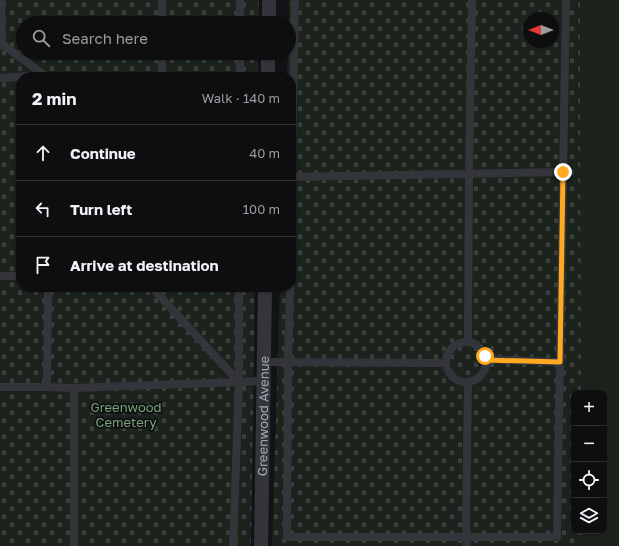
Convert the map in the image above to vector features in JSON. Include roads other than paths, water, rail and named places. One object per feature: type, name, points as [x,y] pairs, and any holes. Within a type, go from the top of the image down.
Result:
[{"type":"street","points":[[1,0],[1,45],[16,55]]},
{"type":"street","points":[[162,0],[162,16]]},
{"type":"street","points":[[240,0],[240,16]]},
{"type":"street","points":[[269,0],[269,16]]},
{"type":"street","points":[[295,0],[295,16]]},
{"type":"street","points":[[468,342],[472,0]]},
{"type":"street","points":[[287,537],[467,542],[557,537],[566,0]]},
{"type":"street","points":[[23,60],[40,72]]},
{"type":"street","points":[[162,60],[162,72]]},
{"type":"street","points":[[240,60],[240,72]]},
{"type":"street","points":[[268,60],[268,72]]},
{"type":"street","points":[[294,60],[294,72]]},
{"type":"street","points":[[0,78],[16,77]]},
{"type":"street","points":[[296,177],[563,172]]},
{"type":"street","points":[[0,276],[16,276]]},
{"type":"street","points":[[48,292],[48,386]]},
{"type":"street","points":[[157,292],[239,382]]},
{"type":"street","points":[[233,546],[239,382],[239,292]]},
{"type":"street","name":"Greenwood Avenue","points":[[261,546],[265,292]]},
{"type":"street","points":[[287,546],[290,292]]},
{"type":"street","points":[[461,342],[474,343],[483,350],[486,360],[483,373],[468,382],[455,379],[447,369],[446,363],[450,350],[454,345],[461,342]]},
{"type":"street","points":[[486,360],[560,362]]},
{"type":"street","points":[[264,362],[446,363]]},
{"type":"street","points":[[0,387],[48,386],[74,388],[264,381]]},
{"type":"street","points":[[467,542],[468,382]]},
{"type":"street","points":[[74,388],[74,546]]},
{"type":"park label","name":"Greenwood Cemetery","points":[[126,414]]}]
